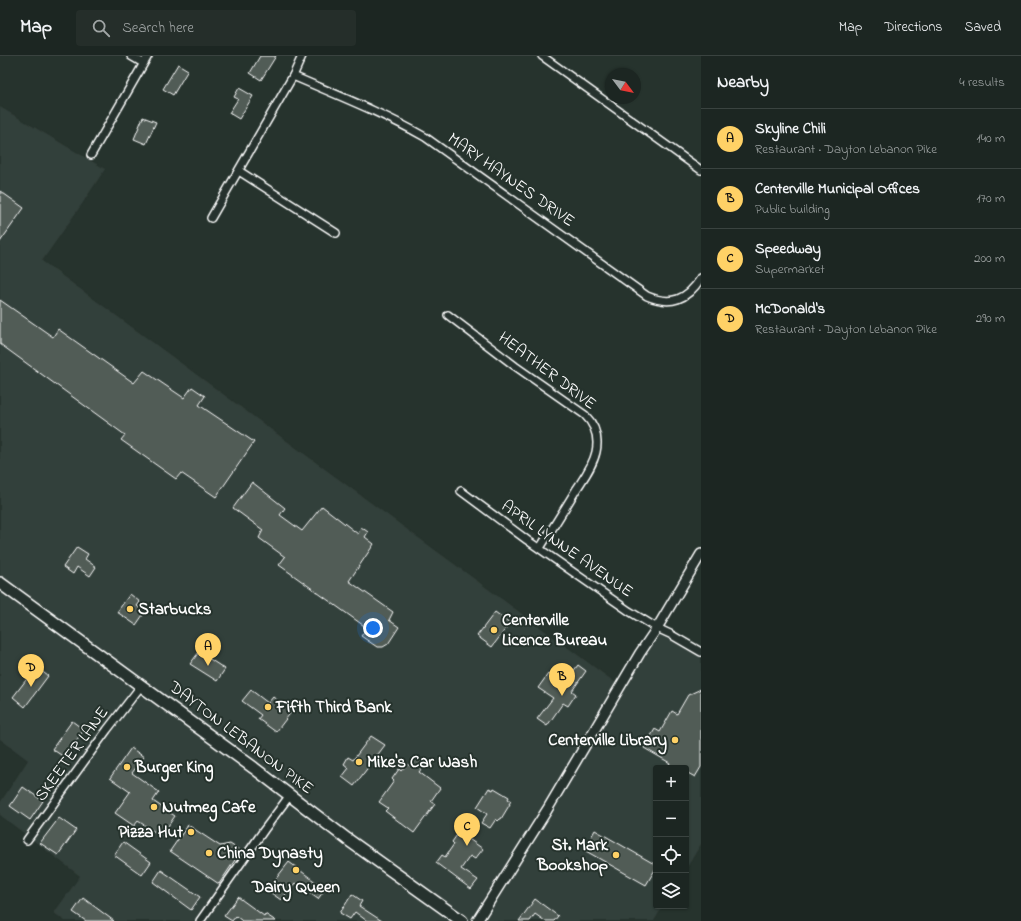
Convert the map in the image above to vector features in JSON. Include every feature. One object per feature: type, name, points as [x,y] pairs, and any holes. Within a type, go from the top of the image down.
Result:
[{"type":"main road","name":"DAYTON LEBANON PIKE","points":[[0,583],[254,768],[347,840],[462,921]]},
{"type":"street","points":[[131,56],[143,63]]},
{"type":"street","points":[[91,155],[148,56]]},
{"type":"street","points":[[211,218],[293,76],[302,56]]},
{"type":"street","points":[[542,56],[701,170]]},
{"type":"street","name":"MARY HAYNES DRIVE","points":[[293,76],[383,115],[425,137],[648,296],[657,300],[675,300],[690,292],[701,278]]},
{"type":"street","points":[[239,171],[336,234]]},
{"type":"street","name":"HEATHER DRIVE","points":[[448,315],[585,415],[593,426],[597,440],[596,451],[593,459],[540,548]]},
{"type":"street","name":"APRIL LYNNE AVENUE","points":[[461,491],[629,611],[701,652]]},
{"type":"street","points":[[477,921],[547,810],[640,653],[657,628],[701,554]]},
{"type":"street","name":"SKEETER LANE","points":[[27,840],[107,730],[142,686]]},
{"type":"street","points":[[200,921],[290,795]]},
{"type":"shaded area","points":[[0,107],[105,169],[42,261],[620,686],[657,628],[701,652],[701,844],[689,864],[689,765],[653,765],[653,909],[661,909],[654,921],[65,921],[54,913],[80,876],[0,815],[0,803],[28,760],[0,739]]},
{"type":"building","points":[[260,56],[276,56],[261,80],[250,73]]},
{"type":"building","points":[[178,64],[188,70],[173,95],[163,89]]},
{"type":"building","points":[[239,88],[253,96],[239,119],[229,113],[238,99],[234,97]]},
{"type":"building","points":[[143,117],[156,122],[146,144],[134,139]]},
{"type":"building","points":[[0,191],[24,208],[0,242]]},
{"type":"building","points":[[0,300],[53,337],[58,329],[134,383],[144,371],[184,398],[192,387],[205,396],[199,405],[254,442],[216,497],[181,473],[176,479],[121,440],[125,435],[0,344]]},
{"type":"building","points":[[252,482],[285,508],[280,515],[302,531],[322,506],[358,534],[361,527],[368,532],[365,537],[374,544],[349,581],[393,612],[389,620],[399,627],[388,644],[383,647],[377,647],[361,636],[367,628],[279,565],[285,557],[259,538],[263,530],[233,508]]},
{"type":"building","points":[[77,547],[88,554],[85,559],[96,567],[90,576],[77,567],[73,574],[63,567]]},
{"type":"building","name":"Starbucks","points":[[130,594],[140,602],[137,606],[145,612],[136,625],[117,612]]},
{"type":"building","name":"Centerville Licence Bureau","points":[[495,612],[510,623],[492,647],[477,636]]},
{"type":"building","points":[[199,652],[225,669],[217,681],[190,664]]},
{"type":"building","points":[[578,665],[586,671],[572,691],[576,694],[568,706],[563,703],[547,726],[537,719],[553,698],[538,688],[548,674],[563,685]]},
{"type":"building","points":[[36,667],[48,676],[25,707],[13,697]]},
{"type":"building","name":"Centerville Library","points":[[701,689],[701,767],[695,777],[689,774],[689,765],[669,765],[670,763],[644,748],[655,729],[660,732],[672,711],[677,714],[688,695]]},
{"type":"building","name":"Fifth Third Bank","points":[[251,690],[268,703],[273,697],[292,711],[276,732],[258,719],[261,715],[242,701]]},
{"type":"building","points":[[72,721],[84,730],[64,757],[52,749]]},
{"type":"building","name":"Mike's Car Wash","points":[[371,736],[385,745],[354,786],[342,777],[349,768],[344,764],[348,757],[353,760]]},
{"type":"building","points":[[131,748],[144,757],[132,773],[159,792],[153,801],[175,816],[161,836],[138,821],[134,826],[115,813],[130,792],[110,778]]},
{"type":"building","points":[[417,758],[425,764],[419,772],[440,788],[431,801],[435,804],[414,833],[385,811],[388,808],[379,802],[394,781],[392,779],[399,769],[401,771],[407,764],[410,766]]},
{"type":"building","points":[[23,787],[43,801],[30,820],[10,806]]},
{"type":"building","points":[[489,788],[493,790],[494,788],[509,797],[508,799],[511,801],[501,819],[498,821],[496,819],[490,828],[481,823],[487,814],[477,807]]},
{"type":"building","points":[[59,818],[76,830],[58,855],[40,843]]},
{"type":"building","points":[[188,825],[220,846],[230,844],[241,851],[219,884],[170,851]]},
{"type":"building","points":[[595,830],[653,863],[653,873],[646,885],[584,850]]},
{"type":"building","points":[[459,832],[483,849],[475,859],[470,856],[461,869],[478,880],[471,889],[436,863],[442,855],[445,857],[454,844],[452,842]]},
{"type":"building","points":[[123,842],[151,862],[142,875],[114,855]]},
{"type":"building","points":[[289,862],[325,889],[318,899],[295,883],[281,900],[267,890]]},
{"type":"building","points":[[161,870],[200,897],[191,910],[153,882]]},
{"type":"building","points":[[352,894],[362,901],[359,906],[382,921],[367,921],[355,912],[350,919],[340,913]]},
{"type":"building","points":[[238,897],[264,916],[265,914],[276,921],[242,921],[236,916],[232,921],[224,916]]},
{"type":"building","points":[[83,898],[114,921],[86,921],[73,912]]},
{"type":"building","points":[[535,899],[558,916],[554,921],[545,921],[535,914],[530,921],[519,921]]},
{"type":"place","name":"Starbucks","points":[[130,609]]},
{"type":"place","name":"Centerville Licence Bureau","points":[[494,630]]},
{"type":"place","name":"Skyline Chili","points":[[208,666]]},
{"type":"place","name":"McDonald's","points":[[31,687]]},
{"type":"place","name":"Centerville Municipal Offices","points":[[562,696]]},
{"type":"place","name":"Fifth Third Bank","points":[[268,707]]},
{"type":"place","name":"Centerville Library","points":[[675,740]]},
{"type":"place","name":"Mike's Car Wash","points":[[359,762]]},
{"type":"place","name":"Burger King","points":[[127,767]]},
{"type":"place","name":"Nutmeg Cafe","points":[[154,807]]},
{"type":"place","name":"Pizza Hut","points":[[191,832]]},
{"type":"place","name":"Speedway","points":[[467,846]]},
{"type":"place","name":"China Dynasty","points":[[209,853]]},
{"type":"place","name":"St. Mark Bookshop","points":[[616,855]]},
{"type":"place","name":"Dairy Queen","points":[[296,870]]}]
